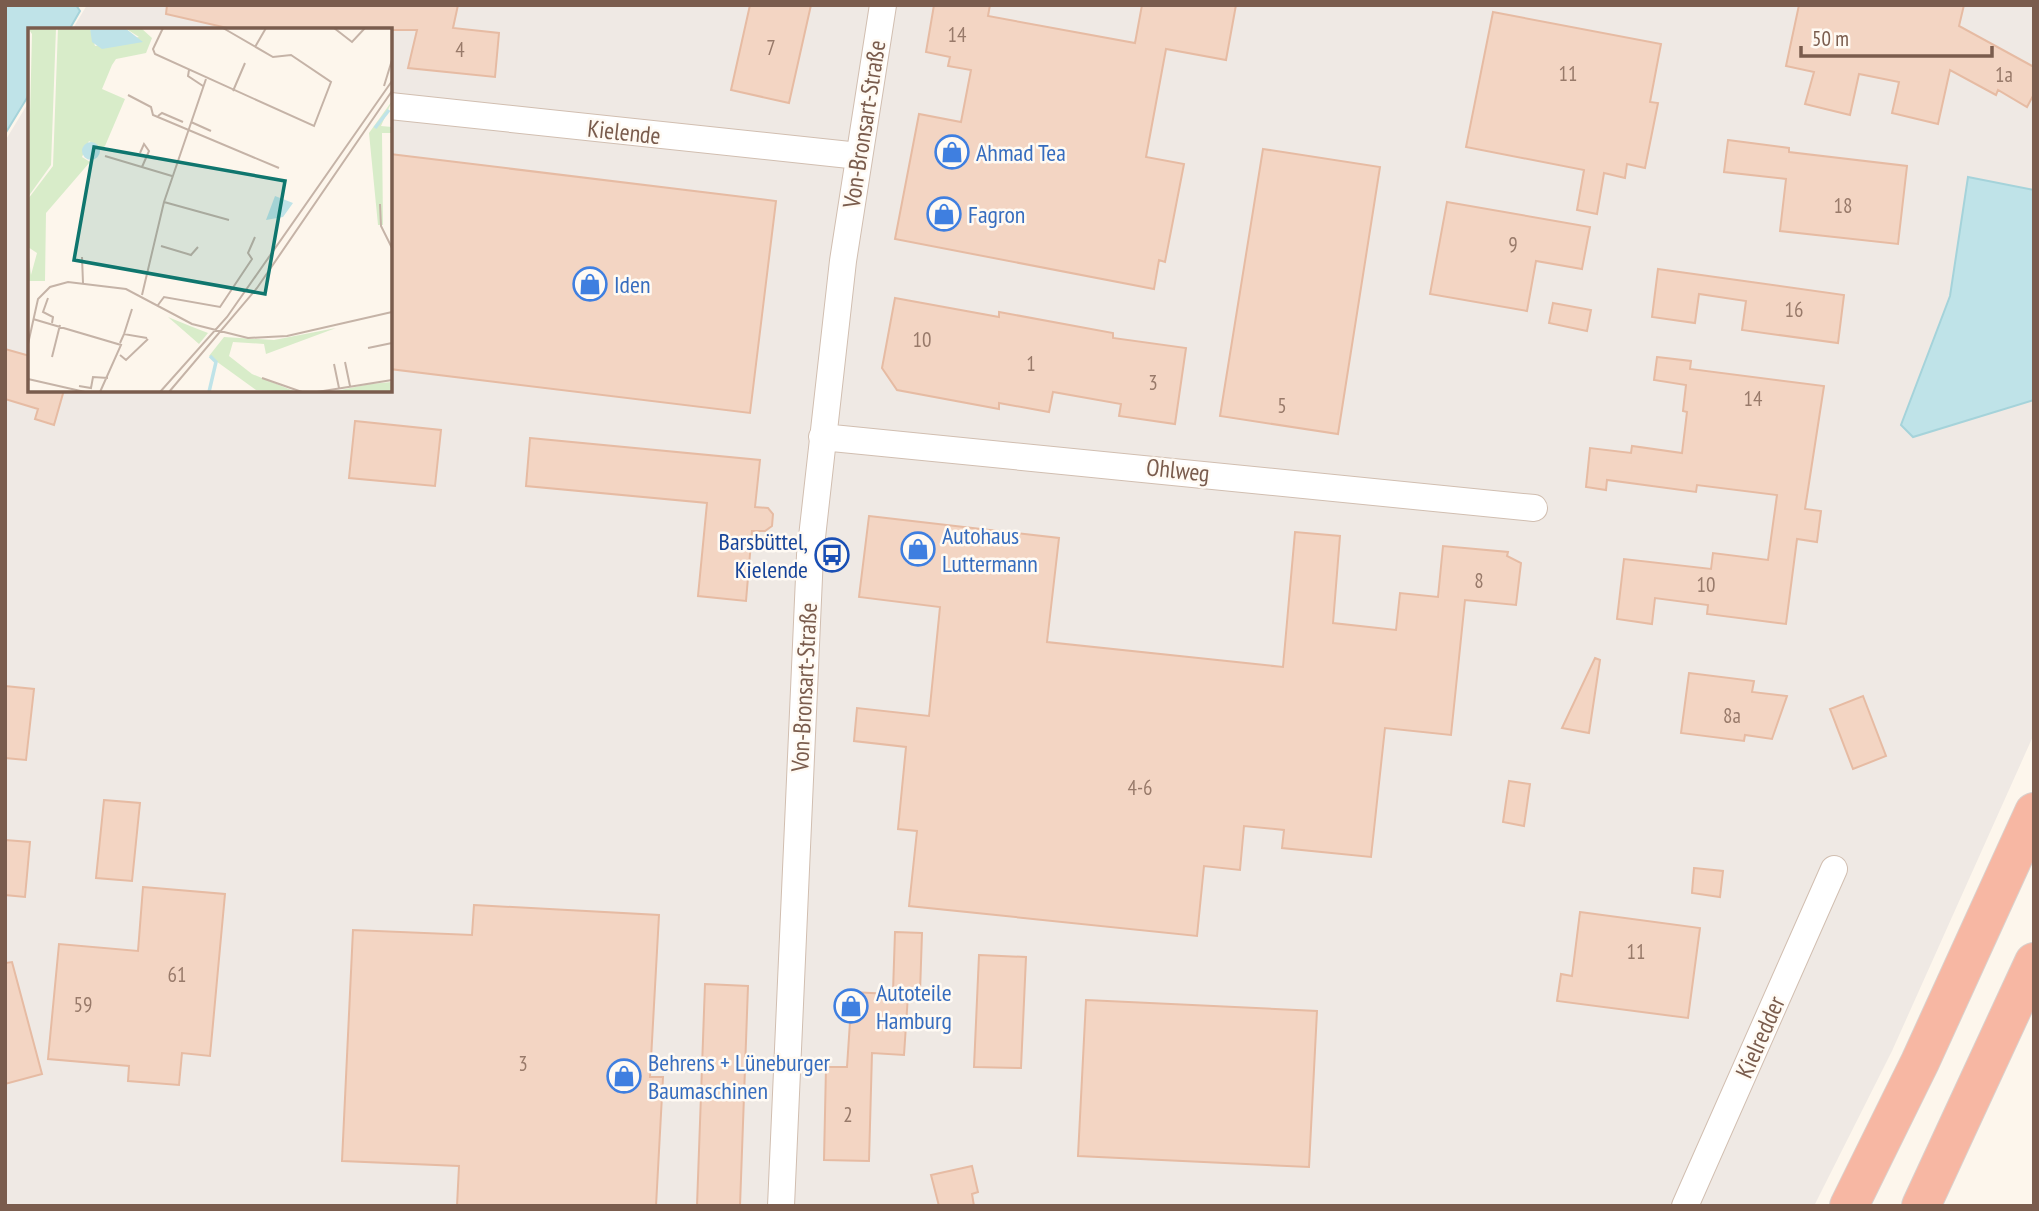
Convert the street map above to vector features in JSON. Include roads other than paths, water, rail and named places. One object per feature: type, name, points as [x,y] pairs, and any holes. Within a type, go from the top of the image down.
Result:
[{"type":"highway","points":[[1849,1206],[1920,1062],[2034,812]]},
{"type":"highway","points":[[1921,1206],[2034,962]]},
{"type":"street","name":"Von-Bronsart-Straße","points":[[781,1206],[806,625],[822,437],[859,156],[883,5]]},
{"type":"street","name":"Kielende","points":[[392,106],[859,156]]},
{"type":"street","name":"Ohlweg","points":[[822,437],[1203,472],[1534,508]]},
{"type":"street","name":"Kielredder","points":[[1685,1206],[1834,869]]},
{"type":"water","points":[[5,5],[76,5],[80,11],[70,28],[28,28],[28,96],[5,134]]},
{"type":"water","points":[[1968,177],[2034,190],[2034,400],[1913,437],[1901,425],[1950,296]]},
{"type":"place","name":"Ahmad Tea","points":[[952,152]]},
{"type":"place","name":"Fagron","points":[[944,214]]},
{"type":"place","name":"Iden","points":[[590,284]]},
{"type":"place","name":"Autohaus Luttermann","points":[[918,549]]},
{"type":"place","name":"Barsbüttel, Kielende","points":[[832,555]]},
{"type":"place","name":"Autoteile Hamburg","points":[[851,1006]]},
{"type":"place","name":"Behrens + Lüneburger Baumaschinen","points":[[624,1076]]}]
